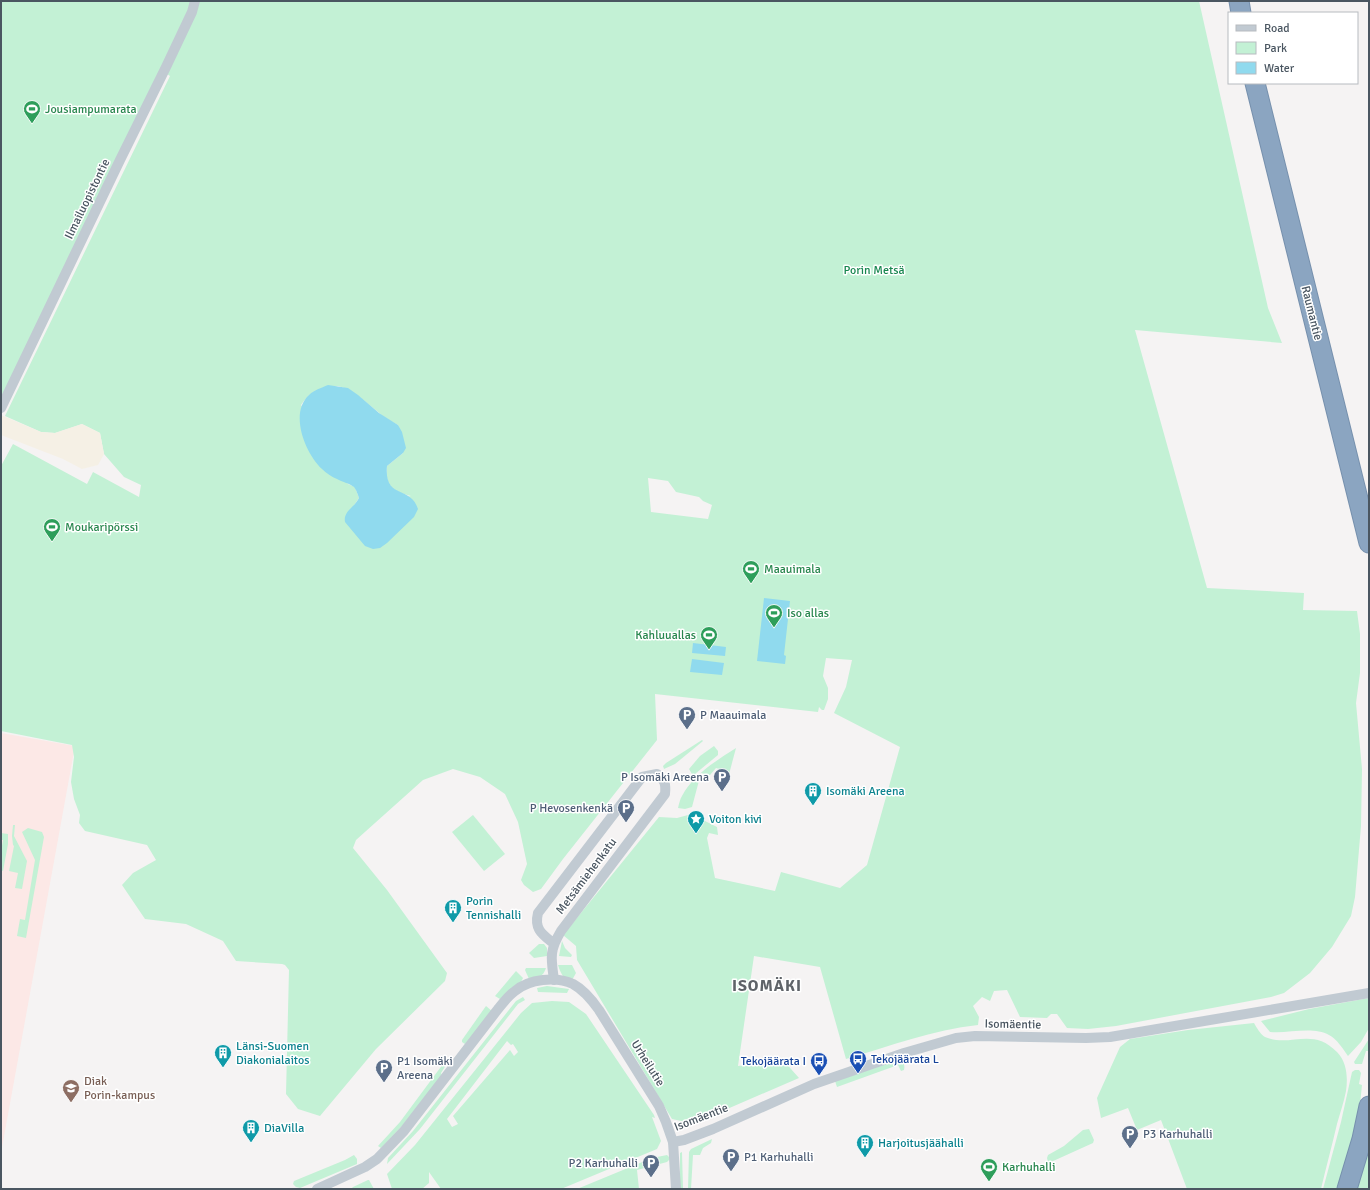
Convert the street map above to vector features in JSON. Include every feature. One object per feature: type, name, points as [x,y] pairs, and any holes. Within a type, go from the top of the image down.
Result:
[{"type":"highway","points":[[1239,1],[1241,12]]},
{"type":"highway","name":"Raumantie","points":[[1255,84],[1369,543]]},
{"type":"highway","points":[[1347,1189],[1362,1139],[1369,1106]]},
{"type":"street","name":"Ilmailuopistontie","points":[[1,408],[113,174],[173,54],[192,12],[195,1]]},
{"type":"street","name":"Metsämiehenkatu","points":[[553,943],[542,934],[538,928],[536,923],[538,913],[642,777],[657,774],[662,777],[666,787],[665,794],[560,931],[553,943],[551,959],[554,980]]},
{"type":"street","points":[[317,1189],[358,1171],[377,1159],[404,1131],[498,1009],[515,991],[529,983],[542,980],[554,980]]},
{"type":"street","name":"Urheilutie","points":[[554,980],[564,981],[574,985],[591,998],[600,1010],[659,1106],[673,1142],[676,1189]]},
{"type":"street","name":"Isomäentie","points":[[673,1142],[684,1140],[713,1129],[814,1084],[904,1053],[956,1038],[974,1036],[1110,1037],[1369,993]]},
{"type":"shaded area","points":[[1,733],[75,746],[1,1153]]},
{"type":"green space","name":"Porin Metsä","points":[[1,1],[1199,1],[1268,308],[1282,343],[1135,330],[1207,588],[1304,593],[1303,610],[1357,611],[1360,634],[1360,673],[1356,703],[1362,769],[1361,826],[1355,897],[1351,916],[1332,947],[1310,973],[1284,993],[1271,997],[1116,1026],[1088,1029],[1067,1028],[1057,1014],[1051,1014],[1047,1018],[1020,1017],[1007,990],[994,991],[990,1001],[982,997],[973,1006],[979,1017],[978,1025],[961,1027],[928,1035],[846,1059],[820,967],[754,956],[738,1066],[783,1060],[799,1078],[711,1116],[686,1122],[672,1119],[577,960],[576,946],[563,935],[659,817],[677,818],[688,815],[717,827],[718,835],[709,833],[707,838],[715,878],[775,891],[781,872],[840,888],[867,865],[900,747],[834,713],[846,687],[852,660],[826,658],[823,676],[828,688],[828,699],[824,710],[819,707],[818,712],[655,694],[657,740],[541,889],[533,892],[524,885],[521,880],[527,864],[518,822],[505,794],[480,777],[453,769],[423,780],[356,840],[353,848],[387,890],[447,973],[445,981],[376,1049],[320,1116],[298,1109],[286,1094],[289,970],[282,964],[236,961],[223,941],[186,924],[145,919],[122,885],[133,873],[156,860],[147,845],[85,831],[79,823],[80,815],[74,799],[71,782],[74,757],[72,745],[1,731],[1,466],[13,444],[87,484],[93,472],[139,497],[141,485],[124,477],[104,454],[100,433],[82,424],[55,433],[41,432],[5,416],[170,76],[164,72],[1,404]],"holes":[[[338,386],[354,393],[387,419],[398,425],[403,453],[387,466],[387,478],[391,487],[399,492],[411,496],[353,507],[359,498],[355,487],[348,484],[301,405],[313,392]],[[648,478],[668,481],[676,492],[699,497],[703,501],[712,505],[708,519],[651,512]]]},
{"type":"green space","points":[[702,740],[703,741],[675,764],[664,769],[663,766],[666,763]]},
{"type":"green space","points":[[714,746],[718,751],[718,755],[695,774],[692,774],[689,769],[700,756]]},
{"type":"green space","points":[[736,748],[728,778],[721,776],[723,770],[716,768],[710,775],[701,773]]},
{"type":"green space","points":[[701,773],[692,807],[685,809],[678,808],[681,797],[687,788]]},
{"type":"green space","points":[[473,815],[505,854],[484,871],[452,832]]},
{"type":"green space","points":[[13,825],[15,825],[14,836],[27,861],[22,889],[15,888],[18,873],[9,871],[14,846],[12,836]]},
{"type":"green space","points":[[28,828],[42,832],[44,837],[26,938],[17,936],[20,919],[25,920],[35,860],[22,832]]},
{"type":"green space","points":[[1,833],[8,834],[8,844],[3,871],[1,870],[1,851],[3,840],[1,840]]},
{"type":"green space","points":[[562,941],[565,948],[572,955],[571,957],[559,956]]},
{"type":"green space","points":[[539,944],[544,944],[547,948],[547,956],[534,958],[529,953]]},
{"type":"green space","points":[[558,965],[572,965],[576,973],[571,982],[566,979],[560,971]]},
{"type":"green space","points":[[526,968],[546,968],[540,976],[529,979],[525,970]]},
{"type":"green space","points":[[516,971],[523,978],[521,982],[500,999],[495,996]]},
{"type":"green space","points":[[547,986],[569,989],[567,993],[538,992],[537,988]]},
{"type":"green space","points":[[523,997],[525,1000],[518,1004],[420,1129],[387,1164],[388,1158],[413,1131],[516,1001]]},
{"type":"green space","points":[[1369,998],[1369,1028],[1361,1042],[1348,1056],[1335,1039],[1323,1032],[1270,1032],[1261,1021],[1309,1009]]},
{"type":"green space","points":[[552,1001],[569,1002],[586,1014],[654,1115],[655,1118],[652,1117],[661,1141],[657,1149],[561,1189],[441,1189],[429,1172],[429,1183],[422,1189],[392,1189],[387,1174],[415,1145],[521,1013],[532,1003]],"holes":[[[507,1041],[511,1045],[513,1044],[518,1052],[514,1056],[510,1050],[453,1116],[458,1124],[452,1127],[447,1119]]]},
{"type":"green space","points":[[486,1006],[493,1012],[465,1044],[462,1040]]},
{"type":"green space","points":[[1254,1023],[1263,1036],[1274,1040],[1319,1040],[1328,1044],[1343,1060],[1347,1076],[1346,1091],[1321,1189],[1187,1189],[1161,1120],[1137,1130],[1128,1108],[1101,1118],[1097,1098],[1120,1047],[1130,1039],[1188,1030]]},
{"type":"green space","points":[[1369,1039],[1369,1051],[1366,1051],[1362,1064],[1355,1064],[1354,1062]]},
{"type":"green space","points":[[446,1060],[448,1062],[441,1073],[442,1076],[402,1126],[381,1148],[378,1146],[400,1122]]},
{"type":"green space","points":[[902,1060],[904,1070],[901,1071],[898,1065],[837,1087],[835,1081]]},
{"type":"green space","points":[[1359,1070],[1361,1073],[1359,1084],[1362,1085],[1359,1114],[1340,1189],[1323,1189],[1341,1122],[1352,1072]]},
{"type":"green space","points":[[1089,1129],[1094,1140],[1093,1143],[1048,1162],[1048,1155],[1064,1146],[1083,1130]]},
{"type":"green space","points":[[712,1139],[711,1143],[703,1148],[700,1155],[693,1155],[691,1189],[688,1189],[689,1152],[691,1149]]},
{"type":"green space","points":[[1369,1140],[1369,1189],[1357,1189]]},
{"type":"green space","points":[[682,1152],[683,1189],[680,1189],[680,1153]]},
{"type":"green space","points":[[354,1155],[357,1159],[357,1164],[300,1188],[293,1184],[294,1181]]},
{"type":"green space","points":[[667,1155],[669,1160],[667,1162],[637,1170],[639,1189],[577,1189],[652,1158]]},
{"type":"green space","points":[[368,1180],[374,1189],[351,1189],[353,1187]]},
{"type":"sand","points":[[1,415],[41,432],[55,433],[82,424],[100,433],[104,454],[98,465],[82,469],[63,459],[1,435]]},
{"type":"water","points":[[328,385],[348,388],[379,413],[398,425],[402,432],[406,448],[403,453],[387,466],[387,477],[390,484],[394,488],[410,497],[415,502],[418,509],[414,517],[380,548],[373,549],[365,546],[345,522],[347,512],[359,498],[354,487],[333,477],[322,469],[310,453],[305,443],[300,422],[300,412],[303,403],[311,393]]},
{"type":"water","name":"Iso allas","points":[[764,598],[790,601],[784,655],[786,656],[785,664],[757,661]]},
{"type":"water","name":"Kahluuallas","points":[[693,643],[726,647],[725,656],[692,653]]},
{"type":"water","points":[[692,659],[724,663],[722,675],[690,672]]},
{"type":"place","name":"Jousiampumarata","points":[[32,124]]},
{"type":"place","name":"Moukaripörssi","points":[[52,542]]},
{"type":"place","name":"Maauimala","points":[[751,584]]},
{"type":"place","name":"Iso allas","points":[[774,628]]},
{"type":"place","name":"Kahluuallas","points":[[709,650]]},
{"type":"place","name":"P Maauimala","points":[[687,730]]},
{"type":"place","name":"P Isomäki Areena","points":[[722,792]]},
{"type":"place","name":"Isomäki Areena","points":[[813,806]]},
{"type":"place","name":"P Hevosenkenkä","points":[[626,823]]},
{"type":"place","name":"Voiton kivi","points":[[696,834]]},
{"type":"place","name":"Porin Tennishalli","points":[[453,923]]},
{"type":"place","name":"Länsi-Suomen Diakonialaitos","points":[[223,1068]]},
{"type":"place","name":"Tekojäärata L","points":[[858,1074]]},
{"type":"place","name":"Tekojäärata I","points":[[819,1076]]},
{"type":"place","name":"P1 Isomäki Areena","points":[[384,1083]]},
{"type":"place","name":"Diak Porin-kampus","points":[[71,1103]]},
{"type":"place","name":"DiaVilla","points":[[251,1143]]},
{"type":"place","name":"P3 Karhuhalli","points":[[1130,1149]]},
{"type":"place","name":"Harjoitusjäähalli","points":[[865,1158]]},
{"type":"place","name":"P1 Karhuhalli","points":[[731,1172]]},
{"type":"place","name":"P2 Karhuhalli","points":[[651,1178]]},
{"type":"place","name":"Karhuhalli","points":[[989,1182]]},
{"type":"district","name":"ISOMÄKI","points":[[767,985]]}]
